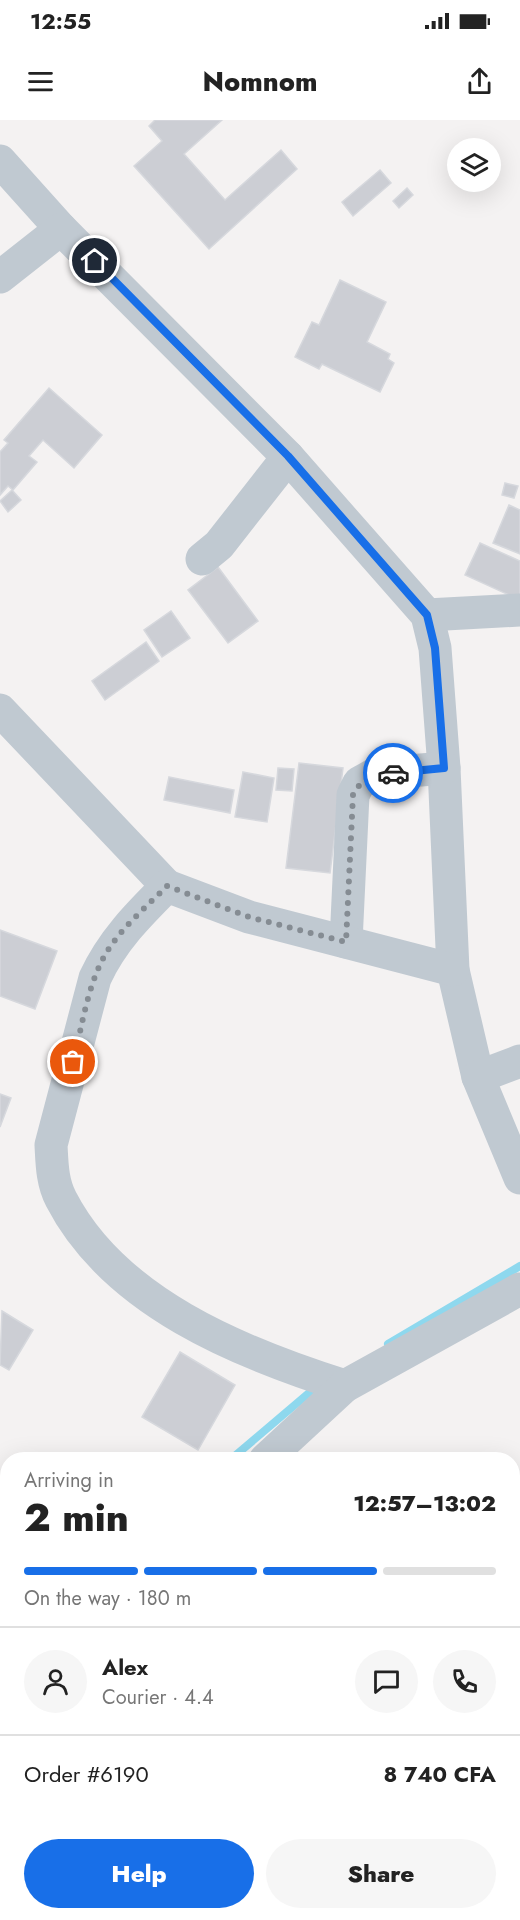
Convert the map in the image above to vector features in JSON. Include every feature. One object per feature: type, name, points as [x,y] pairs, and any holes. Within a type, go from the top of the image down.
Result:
[{"type":"street","points":[[0,161],[61,229],[288,456],[427,615],[435,648],[444,768],[453,970],[478,1077],[520,1178]]},
{"type":"street","points":[[0,277],[61,229]]},
{"type":"street","points":[[202,560],[219,545],[288,456]]},
{"type":"street","points":[[427,615],[520,610]]},
{"type":"street","points":[[0,710],[167,886],[249,917],[453,970]]},
{"type":"street","points":[[346,942],[353,795],[359,783],[375,774],[444,768]]},
{"type":"street","points":[[167,886],[129,924],[106,954],[95,978],[51,1145],[52,1172],[60,1198],[89,1243],[122,1277],[234,1345],[291,1369],[345,1386]]},
{"type":"street","points":[[478,1077],[520,1061]]},
{"type":"street","points":[[274,1452],[345,1386],[520,1289]]},
{"type":"building","points":[[155,120],[222,120],[184,154],[225,200],[281,150],[297,169],[209,249],[134,166],[162,141],[149,126]]},
{"type":"building","points":[[380,170],[391,183],[353,216],[342,202]]},
{"type":"building","points":[[407,188],[413,195],[399,208],[393,201]]},
{"type":"building","points":[[340,280],[386,302],[367,342],[390,354],[388,359],[394,363],[380,392],[322,364],[319,369],[295,357],[312,322],[319,325]]},
{"type":"building","points":[[49,388],[102,435],[74,468],[43,440],[29,456],[37,462],[13,490],[8,486],[0,495],[0,452],[8,443],[4,440]]},
{"type":"building","points":[[505,483],[518,486],[514,498],[502,495]]},
{"type":"building","points":[[12,490],[21,500],[8,512],[0,501]]},
{"type":"building","points":[[509,505],[520,510],[520,554],[493,543]]},
{"type":"building","points":[[480,543],[520,561],[520,600],[465,575]]},
{"type":"building","points":[[218,567],[258,621],[228,643],[188,590]]},
{"type":"building","points":[[171,611],[190,638],[162,657],[144,630]]},
{"type":"building","points":[[146,642],[159,661],[105,700],[92,681]]},
{"type":"building","points":[[299,763],[343,768],[330,873],[286,868]]},
{"type":"building","points":[[278,768],[294,769],[292,791],[276,790]]},
{"type":"building","points":[[243,772],[274,778],[267,822],[235,817]]},
{"type":"building","points":[[169,777],[234,790],[230,813],[164,800]]},
{"type":"building","points":[[0,930],[57,951],[35,1009],[0,996]]},
{"type":"building","points":[[0,1094],[11,1098],[0,1127]]},
{"type":"building","points":[[2,1311],[33,1330],[9,1370],[0,1365]]},
{"type":"building","points":[[180,1352],[235,1385],[198,1450],[142,1417]]},
{"type":"waterway","points":[[388,1344],[520,1266]]},
{"type":"waterway","points":[[239,1452],[316,1387]]},
{"type":"way so far","points":[[73,1062],[95,978],[106,954],[129,924],[167,886],[249,917],[346,942],[353,795],[359,783],[375,774],[393,773]]},
{"type":"route","points":[[95,261],[288,456],[427,615],[435,648],[444,768],[393,773]]}]
